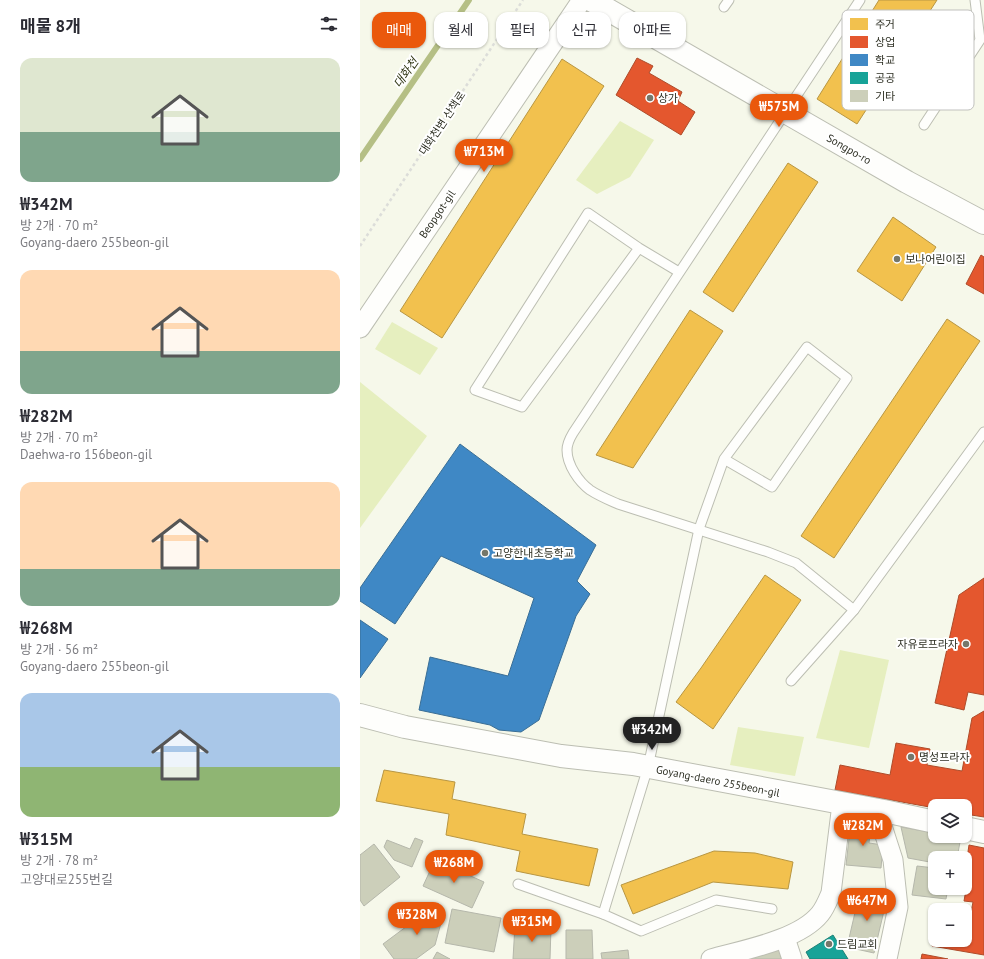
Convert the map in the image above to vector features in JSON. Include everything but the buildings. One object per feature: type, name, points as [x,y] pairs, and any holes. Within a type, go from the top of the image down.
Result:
[{"type":"street","name":"Beopgot-gil","points":[[360,328],[582,0]]},
{"type":"street","name":"Songpo-ro","points":[[591,0],[906,182],[984,223]]},
{"type":"street","name":"Goyang-daero 255beon-gil","points":[[360,715],[405,727],[561,756],[633,764],[928,820]]},
{"type":"street","points":[[712,959],[785,938],[809,925],[819,915],[827,904],[831,893],[842,804]]},
{"type":"street","points":[[884,811],[882,826],[893,860],[898,907],[887,959]]},
{"type":"street","points":[[972,829],[984,832]]},
{"type":"street","points":[[785,938],[792,959]]},
{"type":"lane","points":[[853,10],[860,0]]},
{"type":"lane","points":[[974,49],[980,40],[975,0]]},
{"type":"lane","points":[[842,27],[573,433],[567,450],[568,459],[577,475],[589,489],[600,496],[644,513],[699,529],[796,563],[854,610]]},
{"type":"lane","points":[[924,125],[934,110]]},
{"type":"lane","points":[[640,248],[522,406],[475,390],[588,213],[640,248],[680,272]]},
{"type":"lane","points":[[603,914],[648,767],[699,529],[724,459],[807,347],[848,378],[772,487],[724,459]]},
{"type":"lane","points":[[791,681],[854,610],[984,432]]},
{"type":"lane","points":[[518,884],[603,914],[642,931],[716,900],[772,909]]},
{"type":"path","name":"대화천변 산책로","points":[[515,12],[523,0]]},
{"type":"path","name":"대화천변 산책로","points":[[360,246],[496,41]]},
{"type":"green space","points":[[620,121],[654,140],[630,177],[597,194],[576,180]]},
{"type":"green space","points":[[392,322],[438,348],[420,375],[375,349]]},
{"type":"green space","points":[[360,382],[427,436],[360,528]]},
{"type":"green space","points":[[840,650],[889,660],[869,748],[816,738]]},
{"type":"green space","points":[[738,727],[804,737],[795,776],[730,765]]},
{"type":"waterway","name":"대화천","points":[[360,159],[469,0]]},
{"type":"place","name":"상가","points":[[650,98]]},
{"type":"place","name":"보나어린이집","points":[[897,259]]},
{"type":"place","name":"고양한내초등학교","points":[[485,553]]},
{"type":"place","name":"자유로프라자","points":[[966,644]]},
{"type":"place","name":"명성프라자","points":[[911,757]]},
{"type":"place","name":"드림교회","points":[[829,944]]}]
